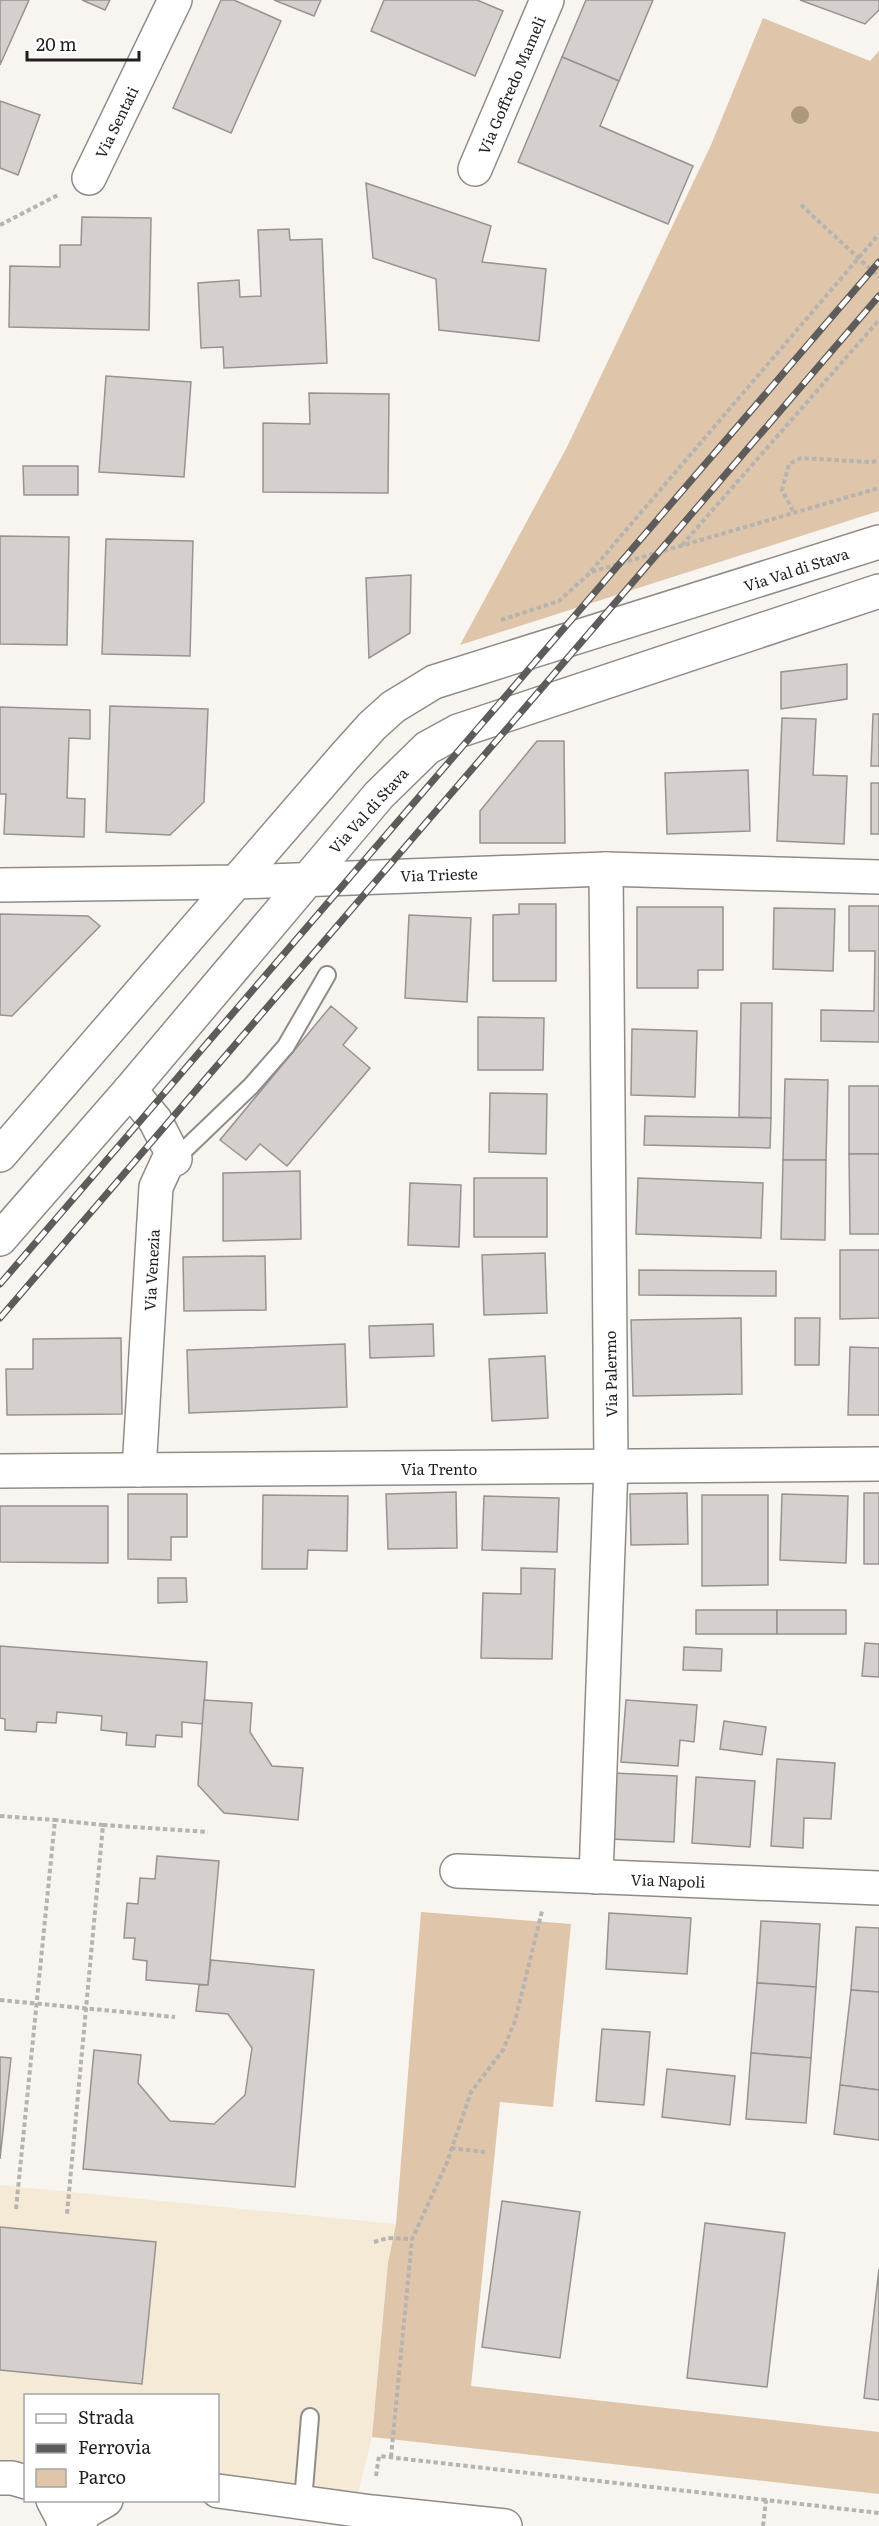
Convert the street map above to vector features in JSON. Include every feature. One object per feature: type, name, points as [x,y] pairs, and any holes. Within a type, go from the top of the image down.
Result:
[{"type":"street","name":"Via Sentati","points":[[89,178],[174,0]]},
{"type":"street","name":"Via Goffredo Mameli","points":[[475,169],[547,0]]},
{"type":"street","name":"Via Val di Stava","points":[[0,1155],[372,726],[393,707],[434,682],[879,542]]},
{"type":"street","name":"Via Val di Stava","points":[[0,1239],[130,1090],[308,878],[398,775],[427,748],[442,738],[879,591]]},
{"type":"street","name":"Via Trieste","points":[[0,885],[237,882],[606,869],[879,877]]},
{"type":"street","name":"Via Palermo","points":[[596,1877],[611,1466],[606,869]]},
{"type":"street","points":[[130,1090],[155,1120],[175,1159]]},
{"type":"street","name":"Via Venezia","points":[[138,1470],[156,1186],[167,1163],[175,1159]]},
{"type":"street","name":"Via Trento","points":[[0,1472],[879,1464]]},
{"type":"street","name":"Via Napoli","points":[[457,1871],[879,1888]]},
{"type":"street","points":[[0,2478],[24,2481]]},
{"type":"street","points":[[219,2491],[372,2512],[505,2526]]},
{"type":"street","points":[[54,2502],[64,2526]]},
{"type":"street","points":[[78,2526],[85,2512],[102,2502]]},
{"type":"lane","points":[[175,1159],[251,1086],[286,1046],[327,975]]},
{"type":"lane","points":[[303,2501],[310,2417]]},
{"type":"path","points":[[0,225],[89,178]]},
{"type":"path","points":[[801,205],[879,277]]},
{"type":"path","points":[[591,572],[879,234]]},
{"type":"path","points":[[681,546],[879,320]]},
{"type":"path","points":[[793,511],[782,490],[789,464],[801,458],[879,461]]},
{"type":"path","points":[[0,1816],[208,1832]]},
{"type":"path","points":[[16,2209],[55,1820]]},
{"type":"path","points":[[67,2214],[103,1825]]},
{"type":"path","points":[[391,2457],[412,2239],[434,2195],[471,2092],[503,2050],[515,2021],[550,1875]]},
{"type":"path","points":[[0,2000],[175,2017]]},
{"type":"path","points":[[451,2148],[485,2152]]},
{"type":"path","points":[[374,2242],[388,2238],[412,2239]]},
{"type":"path","points":[[372,2512],[379,2456],[879,2513]]},
{"type":"path","points":[[764,2526],[766,2500]]},
{"type":"shaded area","points":[[0,2185],[396,2224],[388,2263],[372,2437],[354,2509],[219,2491],[219,2394],[24,2394],[24,2482],[0,2478]]},
{"type":"green space","points":[[763,18],[870,61],[879,51],[879,511],[460,645],[567,447],[711,145]]},
{"type":"green space","points":[[421,1912],[571,1924],[553,2107],[500,2102],[471,2386],[879,2432],[879,2494],[372,2437],[388,2263],[396,2224]]},
{"type":"building","points":[[0,0],[29,0],[0,65]]},
{"type":"building","points":[[82,0],[110,0],[105,10]]},
{"type":"building","points":[[221,0],[234,0],[281,21],[231,133],[173,108]]},
{"type":"building","points":[[274,0],[321,0],[314,16]]},
{"type":"building","points":[[384,0],[477,0],[503,11],[475,76],[371,31]]},
{"type":"building","points":[[586,0],[653,0],[619,81],[562,57]]},
{"type":"building","points":[[800,0],[879,0],[879,10],[865,24]]},
{"type":"building","points":[[562,57],[619,81],[600,126],[693,166],[668,224],[518,162]]},
{"type":"building","points":[[0,101],[40,115],[18,175],[0,168]]},
{"type":"building","points":[[366,183],[491,226],[482,262],[546,269],[539,341],[439,330],[436,279],[373,258]]},
{"type":"building","points":[[82,217],[151,218],[149,330],[9,327],[10,266],[60,267],[60,245],[81,245]]},
{"type":"building","points":[[289,229],[290,240],[322,239],[327,363],[224,368],[223,347],[201,348],[198,283],[239,280],[240,297],[261,296],[258,230]]},
{"type":"building","points":[[106,376],[191,382],[184,477],[99,472]]},
{"type":"building","points":[[309,393],[389,394],[388,493],[263,492],[263,423],[310,424]]},
{"type":"building","points":[[23,466],[78,466],[78,495],[24,495]]},
{"type":"building","points":[[0,536],[69,537],[67,645],[0,644]]},
{"type":"building","points":[[106,539],[193,541],[190,656],[102,654]]},
{"type":"building","points":[[411,575],[410,633],[369,658],[366,578]]},
{"type":"building","points":[[847,664],[847,699],[781,709],[781,672]]},
{"type":"building","points":[[110,706],[208,709],[204,802],[170,835],[106,832]]},
{"type":"building","points":[[0,707],[90,710],[90,739],[69,738],[67,798],[85,799],[84,837],[4,834],[6,794],[0,794]]},
{"type":"building","points":[[873,714],[879,714],[879,766],[871,766]]},
{"type":"building","points":[[782,718],[816,719],[813,775],[847,776],[844,844],[777,841]]},
{"type":"building","points":[[537,741],[564,741],[565,843],[480,843],[480,811]]},
{"type":"building","points":[[748,770],[750,831],[667,834],[665,773]]},
{"type":"building","points":[[871,783],[879,783],[879,834],[871,834]]},
{"type":"building","points":[[519,904],[556,904],[556,981],[493,981],[493,915],[519,914]]},
{"type":"building","points":[[849,906],[879,906],[879,1042],[821,1041],[821,1010],[874,1011],[875,951],[849,951]]},
{"type":"building","points":[[637,907],[723,907],[723,970],[698,970],[698,988],[637,988]]},
{"type":"building","points":[[774,908],[835,909],[833,971],[773,969]]},
{"type":"building","points":[[0,914],[88,916],[100,926],[12,1016],[0,1015]]},
{"type":"building","points":[[409,915],[471,918],[467,1002],[405,998]]},
{"type":"building","points":[[741,1003],[772,1003],[771,1118],[739,1117]]},
{"type":"building","points":[[331,1006],[357,1028],[343,1045],[370,1068],[287,1166],[260,1144],[246,1160],[220,1140]]},
{"type":"building","points":[[478,1017],[544,1018],[543,1070],[478,1070]]},
{"type":"building","points":[[632,1029],[697,1031],[695,1097],[631,1095]]},
{"type":"building","points":[[785,1079],[828,1080],[826,1160],[783,1160]]},
{"type":"building","points":[[849,1086],[879,1086],[879,1154],[849,1154]]},
{"type":"building","points":[[490,1093],[547,1094],[546,1154],[489,1152]]},
{"type":"building","points":[[645,1116],[771,1118],[770,1148],[644,1145]]},
{"type":"building","points":[[849,1154],[879,1154],[879,1234],[850,1234]]},
{"type":"building","points":[[783,1160],[826,1160],[825,1240],[781,1239]]},
{"type":"building","points":[[300,1171],[301,1239],[223,1241],[223,1173]]},
{"type":"building","points":[[474,1178],[547,1178],[547,1237],[474,1237]]},
{"type":"building","points":[[638,1178],[763,1183],[761,1238],[636,1234]]},
{"type":"building","points":[[410,1183],[461,1185],[459,1247],[408,1245]]},
{"type":"building","points":[[840,1250],[879,1250],[879,1318],[840,1319]]},
{"type":"building","points":[[545,1253],[547,1313],[484,1315],[482,1255]]},
{"type":"building","points":[[265,1256],[266,1310],[184,1311],[183,1257]]},
{"type":"building","points":[[639,1270],[776,1271],[776,1296],[639,1295]]},
{"type":"building","points":[[741,1318],[742,1394],[633,1396],[631,1320]]},
{"type":"building","points":[[795,1318],[820,1318],[819,1365],[795,1365]]},
{"type":"building","points":[[433,1324],[434,1356],[370,1358],[369,1326]]},
{"type":"building","points":[[121,1338],[122,1414],[7,1415],[6,1369],[33,1369],[33,1339]]},
{"type":"building","points":[[345,1344],[347,1407],[189,1413],[187,1350]]},
{"type":"building","points":[[850,1347],[879,1348],[879,1415],[848,1415]]},
{"type":"building","points":[[545,1356],[548,1418],[492,1421],[489,1359]]},
{"type":"building","points":[[456,1492],[457,1548],[388,1549],[386,1494]]},
{"type":"building","points":[[687,1493],[688,1544],[631,1545],[630,1494]]},
{"type":"building","points":[[864,1493],[879,1493],[879,1564],[864,1564]]},
{"type":"building","points":[[128,1494],[187,1494],[187,1537],[171,1537],[171,1560],[128,1559]]},
{"type":"building","points":[[782,1494],[848,1496],[846,1563],[780,1560]]},
{"type":"building","points":[[263,1495],[348,1496],[347,1551],[308,1550],[307,1569],[262,1569]]},
{"type":"building","points":[[702,1495],[768,1495],[768,1585],[702,1586]]},
{"type":"building","points":[[484,1496],[559,1498],[557,1552],[482,1550]]},
{"type":"building","points":[[0,1506],[108,1506],[108,1563],[0,1562]]},
{"type":"building","points":[[521,1568],[555,1569],[552,1659],[481,1658],[483,1593],[521,1594]]},
{"type":"building","points":[[158,1578],[186,1578],[187,1602],[158,1603]]},
{"type":"building","points":[[696,1610],[777,1610],[777,1634],[696,1634]]},
{"type":"building","points":[[777,1610],[846,1610],[846,1634],[777,1634]]},
{"type":"building","points":[[865,1643],[879,1644],[879,1677],[862,1676]]},
{"type":"building","points":[[0,1646],[207,1662],[203,1724],[182,1722],[182,1737],[156,1735],[155,1747],[126,1745],[127,1733],[101,1730],[102,1716],[57,1712],[56,1723],[37,1722],[36,1732],[5,1730],[5,1719],[0,1718]]},
{"type":"building","points":[[684,1647],[722,1649],[721,1671],[683,1670]]},
{"type":"building","points":[[204,1700],[252,1703],[250,1732],[272,1766],[303,1768],[298,1820],[224,1813],[198,1785]]},
{"type":"building","points":[[626,1700],[697,1705],[694,1742],[680,1740],[678,1766],[621,1762]]},
{"type":"building","points":[[724,1721],[766,1727],[762,1755],[720,1749]]},
{"type":"building","points":[[777,1759],[835,1763],[831,1819],[804,1818],[803,1848],[771,1846]]},
{"type":"building","points":[[613,1773],[677,1776],[674,1842],[610,1839]]},
{"type":"building","points":[[696,1777],[755,1781],[750,1847],[692,1843]]},
{"type":"building","points":[[157,1856],[219,1861],[208,1985],[146,1980],[147,1961],[133,1959],[135,1938],[124,1938],[127,1903],[138,1904],[140,1878],[155,1879]]},
{"type":"building","points":[[609,1913],[691,1918],[687,1974],[606,1969]]},
{"type":"building","points":[[761,1921],[820,1924],[816,1987],[757,1983]]},
{"type":"building","points":[[856,1927],[879,1928],[879,1992],[851,1990]]},
{"type":"building","points":[[211,1960],[314,1970],[295,2187],[83,2169],[94,2050],[141,2055],[138,2083],[170,2121],[214,2124],[245,2095],[252,2048],[228,2014],[196,2011],[199,1985],[208,1985]]},
{"type":"building","points":[[757,1983],[816,1987],[811,2058],[751,2053]]},
{"type":"building","points":[[851,1990],[879,1992],[879,2090],[840,2085]]},
{"type":"building","points":[[602,2029],[650,2032],[644,2105],[596,2101]]},
{"type":"building","points":[[751,2053],[811,2058],[806,2123],[746,2119]]},
{"type":"building","points":[[0,2057],[11,2058],[0,2159]]},
{"type":"building","points":[[667,2069],[735,2076],[730,2125],[662,2117]]},
{"type":"building","points":[[840,2085],[879,2090],[879,2140],[834,2134]]},
{"type":"building","points":[[502,2201],[580,2212],[560,2358],[482,2347]]},
{"type":"building","points":[[705,2223],[785,2233],[767,2387],[687,2378]]},
{"type":"building","points":[[0,2227],[156,2242],[142,2384],[0,2370]]},
{"type":"building","points":[[879,2269],[879,2400],[864,2398]]},
{"type":"railway","points":[[0,1284],[879,262]]},
{"type":"railway","points":[[0,1318],[879,296]]}]
